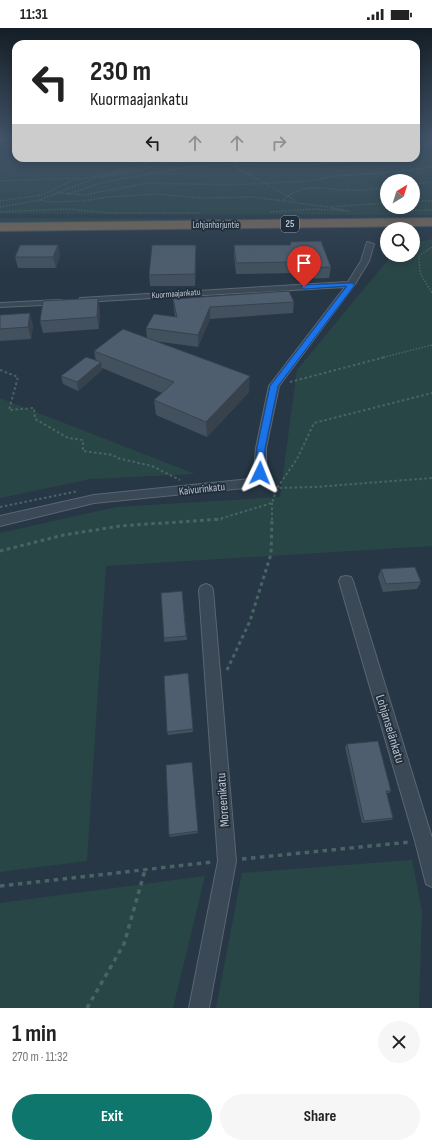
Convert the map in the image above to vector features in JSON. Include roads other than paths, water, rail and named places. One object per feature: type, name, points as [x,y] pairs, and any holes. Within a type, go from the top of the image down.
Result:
[{"type":"highway","name":"Lohjanharjuntie","points":[[0,225],[432,222]]},
{"type":"highway","points":[[0,231],[149,225]]},
{"type":"street","points":[[351,284],[365,261],[370,244]]},
{"type":"street","name":"Kuormaajankatu","points":[[0,305],[351,284]]},
{"type":"street","name":"Kaivurinkatu","points":[[0,521],[94,499],[254,482],[260,473],[261,448],[274,386],[351,284]]},
{"type":"street","name":"Lohjanselänkatu","points":[[346,581],[421,833],[432,878]]},
{"type":"street","name":"Moreenikatu","points":[[199,1008],[227,861],[206,590]]}]
